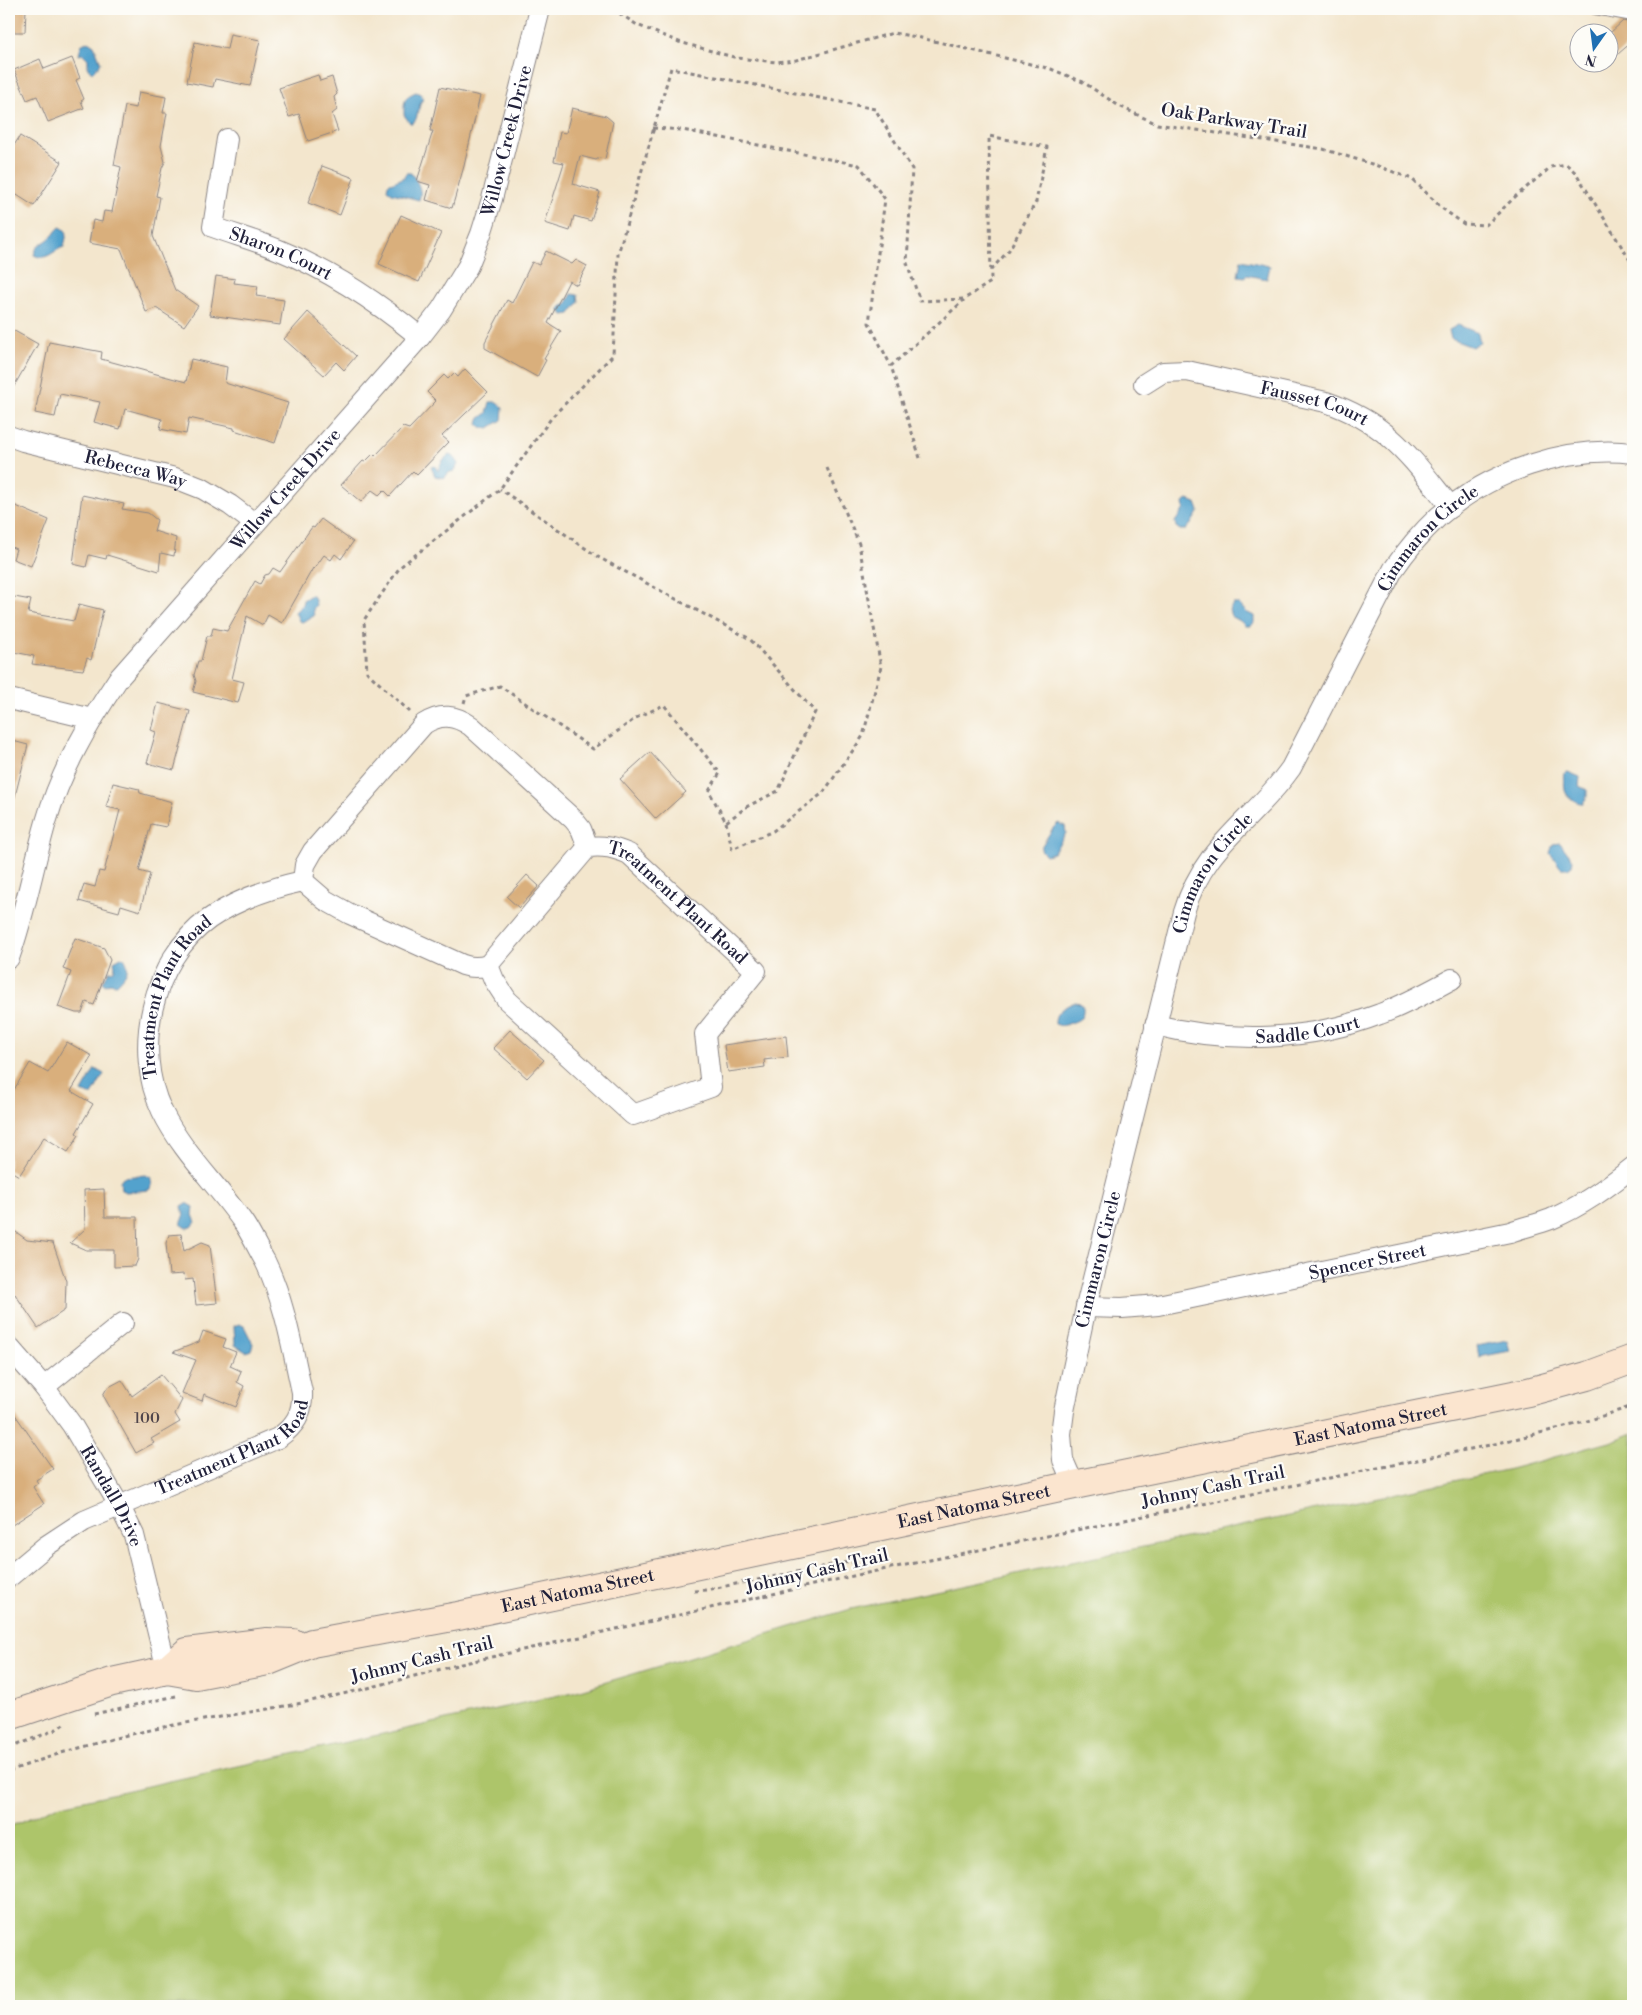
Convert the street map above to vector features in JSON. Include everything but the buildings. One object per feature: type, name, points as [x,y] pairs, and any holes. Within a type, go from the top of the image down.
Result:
[{"type":"main road","name":"East Natoma Street","points":[[9,1716],[112,1682],[167,1670],[196,1675],[268,1661],[312,1643],[458,1616],[1074,1485],[1528,1392],[1586,1376],[1633,1359]]},
{"type":"street","name":"Willow Creek Drive","points":[[11,947],[56,791],[76,747],[118,679],[138,654],[420,337],[441,310],[468,266],[492,199],[540,9]]},
{"type":"street","name":"Sharon Court","points":[[227,139],[213,227],[278,249],[323,270],[380,305],[420,337]]},
{"type":"street","name":"Fausset Court","points":[[1144,384],[1163,372],[1187,371],[1326,402],[1343,408],[1367,420],[1390,436],[1403,448],[1451,507]]},
{"type":"street","name":"Rebecca Way","points":[[9,436],[175,478],[210,493],[254,523]]},
{"type":"street","name":"Cimmaron Circle","points":[[1074,1485],[1063,1460],[1061,1434],[1064,1411],[1086,1306],[1155,1026],[1184,912],[1196,880],[1217,848],[1268,797],[1291,768],[1393,570],[1409,548],[1451,507],[1482,486],[1519,469],[1545,460],[1599,452],[1633,453]]},
{"type":"street","points":[[9,699],[92,719]]},
{"type":"street","points":[[460,718],[446,716],[432,719],[424,724],[313,851],[305,865],[303,881],[325,900],[350,914],[471,968],[488,965]]},
{"type":"street","name":"Treatment Plant Road","points":[[460,718],[573,819],[581,829],[588,847]]},
{"type":"street","name":"Treatment Plant Road","points":[[599,846],[615,848],[629,854],[756,971],[705,1034],[711,1087],[633,1115],[507,1000],[494,980],[488,965],[588,847],[599,846]]},
{"type":"street","name":"Treatment Plant Road","points":[[9,1577],[46,1546],[76,1526],[118,1505],[278,1438],[290,1429],[299,1417],[302,1392],[282,1304],[266,1263],[244,1224],[177,1138],[162,1110],[155,1091],[149,1060],[148,1038],[150,1018],[159,987],[176,956],[193,934],[208,920],[230,907],[254,896],[303,881]]},
{"type":"street","name":"Saddle Court","points":[[1155,1026],[1190,1034],[1231,1037],[1258,1038],[1299,1034],[1379,1015],[1452,980]]},
{"type":"street","name":"Spencer Street","points":[[1086,1306],[1122,1308],[1158,1305],[1510,1232],[1550,1219],[1574,1208],[1609,1186],[1633,1166]]},
{"type":"street","points":[[44,1386],[123,1323]]},
{"type":"street","name":"Randall Drive","points":[[9,1348],[44,1386],[72,1425],[134,1535],[167,1670]]},
{"type":"lane","points":[[1595,9],[1633,16]]},
{"type":"path","name":"Oak Parkway Trail","points":[[613,9],[637,25],[679,42],[737,58],[776,62],[796,60],[893,33],[1051,69],[1083,82],[1119,106],[1157,124],[1252,140],[1323,149],[1376,165],[1412,179],[1443,209],[1464,224],[1486,225],[1516,196],[1551,167],[1566,164],[1576,173],[1633,265]]},
{"type":"path","points":[[424,724],[366,672],[364,620],[400,567],[500,489],[552,417],[613,355],[618,254],[671,68],[876,109],[912,169],[907,263],[920,302],[964,300]]},
{"type":"path","points":[[653,128],[682,130],[859,165],[885,199],[869,322],[891,366],[920,458]]},
{"type":"path","points":[[891,366],[964,300],[991,282],[989,136],[1047,147],[1036,202],[1009,250],[991,270]]},
{"type":"path","points":[[460,718],[466,696],[500,686],[593,749],[636,718],[664,706],[720,773],[710,791],[726,822],[732,849],[773,831],[823,793],[863,736],[881,667],[860,544],[827,468]]},
{"type":"path","points":[[500,489],[598,557],[750,639],[815,712],[778,791],[748,806],[726,822]]},
{"type":"path","name":"Johnny Cash Trail","points":[[9,1770],[61,1753],[136,1733],[297,1704],[479,1660],[862,1574],[1490,1445],[1581,1423],[1633,1406]]},
{"type":"green space","points":[[1633,1433],[1633,2006],[9,2006],[9,1827],[57,1806],[573,1692],[851,1609],[1510,1469],[1610,1442]]},
{"type":"water","points":[[88,41],[94,45],[101,63],[93,72],[88,69],[88,59],[83,54],[79,55],[81,45]]},
{"type":"water","points":[[416,92],[421,94],[423,100],[421,101],[416,119],[413,123],[410,123],[404,115],[404,103],[406,98]]},
{"type":"water","points":[[406,173],[411,173],[417,182],[420,189],[419,200],[392,193],[387,189],[388,184],[403,178]]},
{"type":"water","points":[[60,227],[67,233],[64,247],[43,257],[34,255],[38,246],[52,236]]},
{"type":"water","points":[[1241,260],[1270,266],[1267,279],[1246,275],[1245,277],[1238,276]]},
{"type":"water","points":[[572,294],[578,295],[579,302],[570,314],[563,315],[559,309],[567,303]]},
{"type":"water","points":[[1458,325],[1478,333],[1480,342],[1472,347],[1451,339],[1449,330]]},
{"type":"water","points":[[490,402],[497,402],[503,407],[502,420],[489,428],[482,428],[478,424],[479,419],[487,413]]},
{"type":"water","points":[[449,455],[454,457],[458,464],[455,471],[450,472],[444,478],[435,476],[431,467],[435,466],[438,471],[442,461]]},
{"type":"water","points":[[1188,500],[1196,503],[1199,511],[1186,530],[1180,530],[1176,527],[1175,522],[1184,509],[1183,503]]},
{"type":"water","points":[[311,595],[314,597],[316,605],[313,609],[314,616],[302,622],[299,621],[295,612],[302,605],[303,600]]},
{"type":"water","points":[[1233,604],[1239,604],[1246,612],[1254,616],[1254,623],[1251,626],[1245,626],[1231,616],[1229,610]]},
{"type":"water","points":[[1568,772],[1580,777],[1579,786],[1587,790],[1587,797],[1583,803],[1579,803],[1566,793],[1565,773]]},
{"type":"water","points":[[1058,823],[1065,826],[1066,833],[1053,853],[1046,855],[1041,850],[1041,847]]},
{"type":"water","points":[[1560,843],[1573,860],[1572,865],[1568,868],[1561,868],[1550,853],[1553,844]]},
{"type":"water","points":[[121,957],[126,962],[126,972],[117,984],[109,983],[105,985],[103,982],[109,971],[114,970],[114,961]]},
{"type":"water","points":[[1075,1002],[1080,1003],[1083,1007],[1081,1017],[1064,1025],[1055,1024],[1058,1013]]},
{"type":"water","points":[[95,1069],[104,1074],[92,1095],[89,1095],[82,1092]]},
{"type":"water","points":[[146,1175],[151,1178],[152,1185],[149,1190],[126,1192],[121,1190],[120,1181],[123,1177]]},
{"type":"water","points":[[187,1203],[194,1207],[193,1215],[196,1222],[192,1227],[187,1228],[181,1224],[184,1217],[182,1206]]},
{"type":"water","points":[[239,1324],[244,1326],[253,1344],[251,1350],[246,1352],[235,1345],[234,1326]]},
{"type":"water","points":[[1507,1340],[1510,1351],[1479,1357],[1477,1346]]}]
